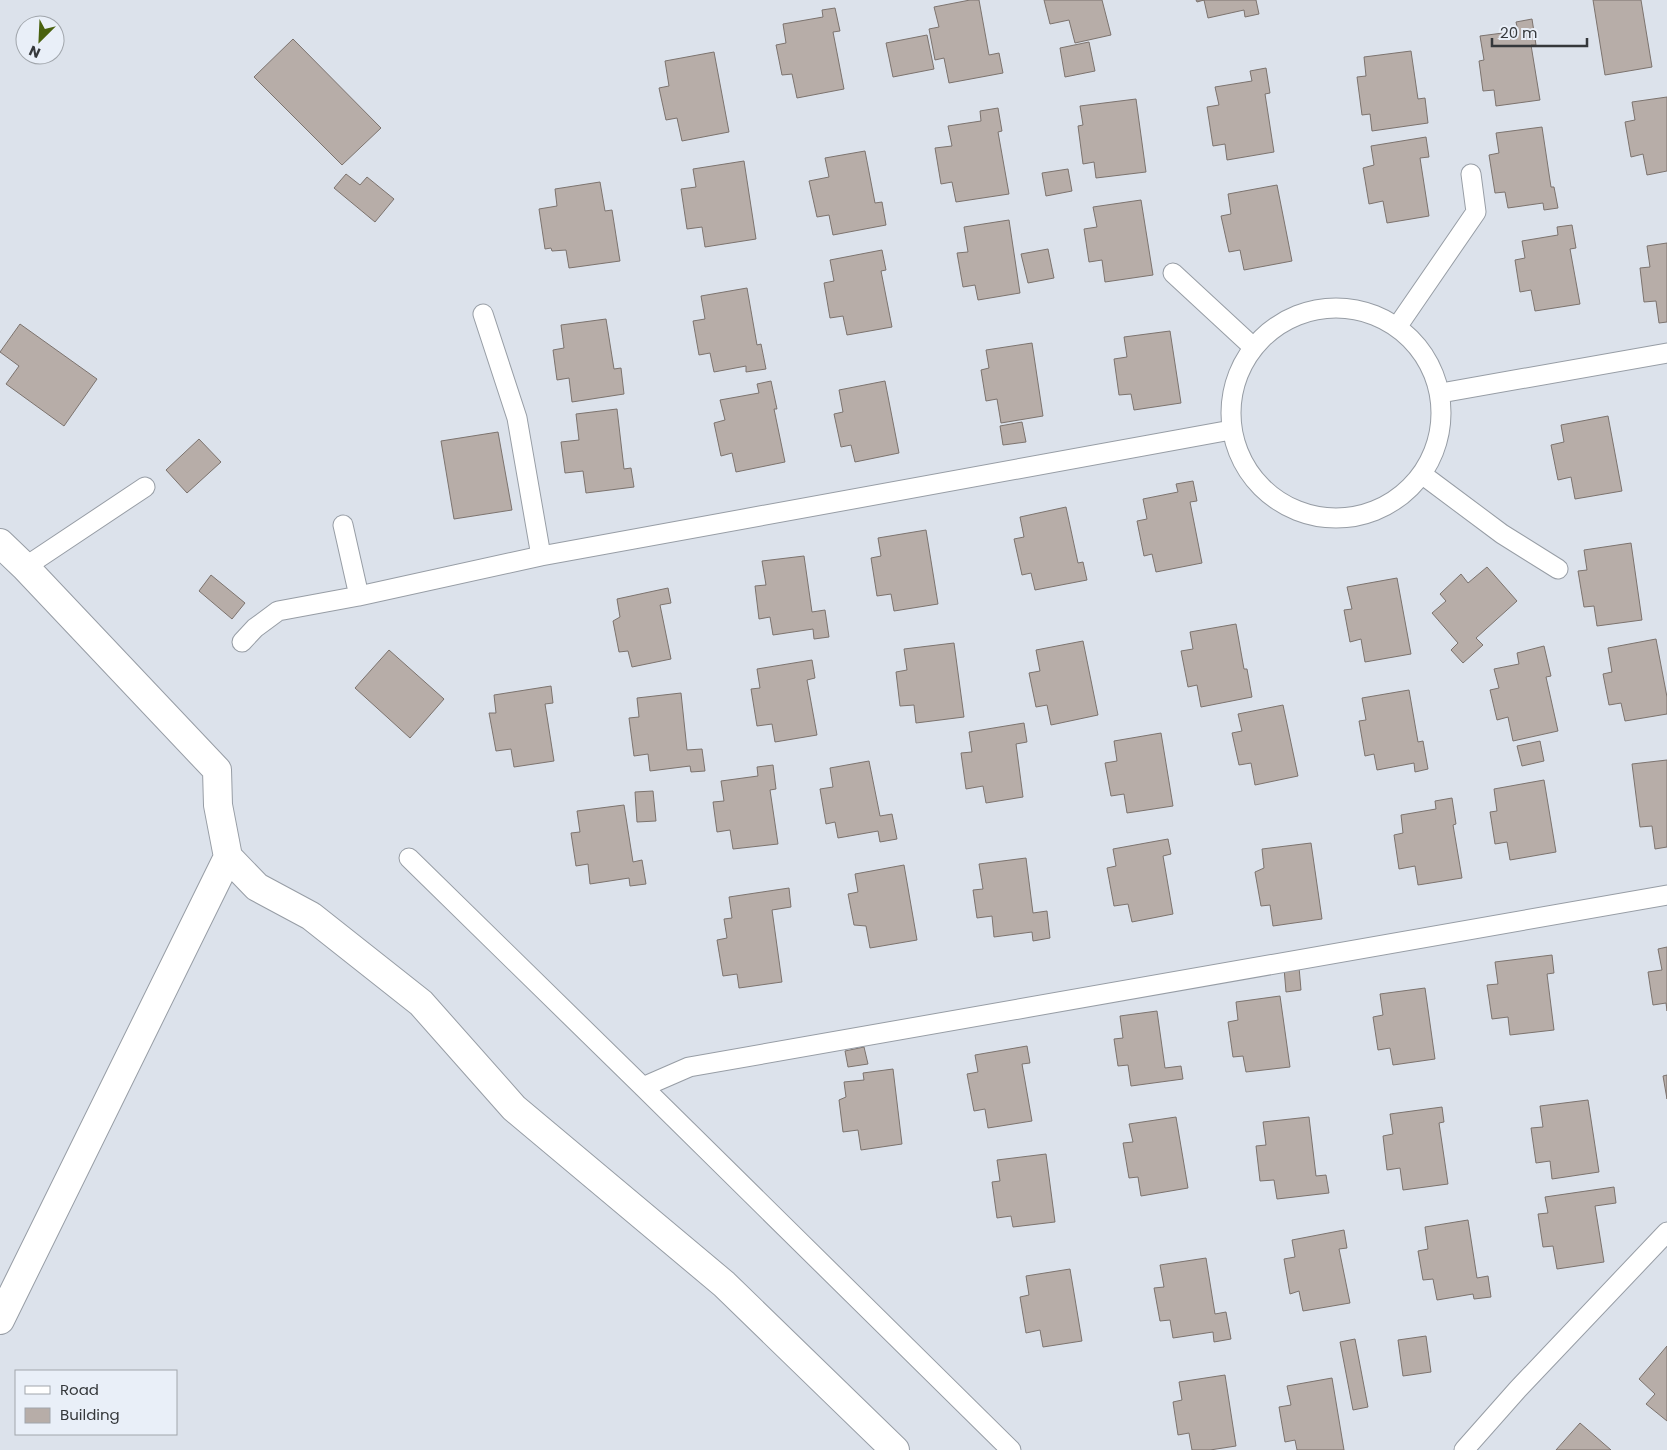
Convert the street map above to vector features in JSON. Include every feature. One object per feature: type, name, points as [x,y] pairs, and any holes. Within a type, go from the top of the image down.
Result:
[{"type":"street","points":[[0,543],[217,770],[218,805],[228,857],[257,887],[311,916],[421,1003],[514,1108],[724,1284],[894,1450]]},
{"type":"street","points":[[0,1320],[228,857]]},
{"type":"lane","points":[[1397,326],[1476,212],[1472,174]]},
{"type":"lane","points":[[1173,272],[1253,347]]},
{"type":"lane","points":[[1337,307],[1368,312],[1397,326],[1418,345],[1432,368],[1441,393],[1442,422],[1436,450],[1423,474],[1401,497],[1374,512],[1344,519],[1313,516],[1283,505],[1259,486],[1241,460],[1231,430],[1230,401],[1238,373],[1253,347],[1276,325],[1305,312],[1337,307]]},
{"type":"lane","points":[[483,314],[517,418],[541,556]]},
{"type":"lane","points":[[1441,393],[1667,353]]},
{"type":"lane","points":[[242,642],[255,628],[278,611],[358,596],[541,556],[1231,430]]},
{"type":"lane","points":[[1423,474],[1502,534],[1558,569]]},
{"type":"lane","points":[[24,566],[145,487]]},
{"type":"lane","points":[[343,525],[358,596]]},
{"type":"lane","points":[[409,858],[643,1086],[1011,1450]]},
{"type":"lane","points":[[643,1086],[689,1067],[1667,895]]},
{"type":"lane","points":[[1464,1450],[1518,1389],[1667,1232]]},
{"type":"building","points":[[979,0],[989,55],[999,53],[1003,73],[949,83],[944,58],[935,60],[929,29],[939,27],[934,7]]},
{"type":"building","points":[[1044,0],[1102,0],[1111,35],[1075,43],[1069,20],[1050,24]]},
{"type":"building","points":[[1204,0],[1256,0],[1259,14],[1245,17],[1244,10],[1208,18]]},
{"type":"building","points":[[1593,0],[1641,0],[1652,67],[1605,75]]},
{"type":"building","points":[[835,8],[840,31],[833,32],[844,89],[797,98],[792,74],[782,75],[776,45],[786,43],[783,24],[823,17],[822,10]]},
{"type":"building","points":[[1532,19],[1536,45],[1531,45],[1540,100],[1496,106],[1494,90],[1483,91],[1479,61],[1484,60],[1480,36],[1518,31],[1516,22]]},
{"type":"building","points":[[927,35],[934,69],[893,77],[886,43]]},
{"type":"building","points":[[293,39],[381,128],[342,165],[254,77]]},
{"type":"building","points":[[1089,42],[1095,71],[1065,77],[1060,48]]},
{"type":"building","points":[[1411,51],[1418,99],[1425,98],[1428,123],[1372,131],[1370,114],[1362,115],[1357,77],[1366,76],[1364,57]]},
{"type":"building","points":[[714,52],[729,132],[682,141],[677,118],[666,120],[659,88],[669,86],[665,61]]},
{"type":"building","points":[[1266,68],[1270,93],[1265,94],[1274,152],[1227,160],[1225,144],[1213,146],[1207,107],[1219,105],[1215,87],[1252,81],[1250,71]]},
{"type":"building","points":[[1667,97],[1667,171],[1647,175],[1643,154],[1631,157],[1625,122],[1635,120],[1632,102]]},
{"type":"building","points":[[1136,99],[1146,172],[1096,178],[1094,162],[1083,164],[1078,126],[1083,125],[1080,106]]},
{"type":"building","points":[[998,108],[1002,131],[998,132],[1009,194],[956,202],[952,182],[941,184],[935,148],[952,146],[948,126],[981,121],[980,111]]},
{"type":"building","points":[[1542,127],[1551,187],[1554,187],[1558,208],[1544,210],[1543,203],[1508,208],[1505,192],[1495,193],[1489,155],[1499,153],[1496,133]]},
{"type":"building","points":[[1426,137],[1429,157],[1420,158],[1429,216],[1387,223],[1383,201],[1369,204],[1363,168],[1374,165],[1371,146]]},
{"type":"building","points":[[865,151],[875,203],[882,202],[886,225],[833,235],[829,215],[817,217],[809,181],[829,177],[825,158]]},
{"type":"building","points":[[744,161],[756,239],[705,247],[702,227],[687,229],[681,189],[696,187],[693,169]]},
{"type":"building","points":[[1068,169],[1072,191],[1046,196],[1042,173]]},
{"type":"building","points":[[346,174],[360,185],[367,177],[394,199],[375,222],[334,188]]},
{"type":"building","points":[[600,182],[605,211],[612,210],[620,261],[569,268],[566,250],[552,251],[551,248],[545,249],[539,209],[557,206],[555,189]]},
{"type":"building","points":[[1277,185],[1292,261],[1244,270],[1240,250],[1229,252],[1221,216],[1231,214],[1228,194]]},
{"type":"building","points":[[1141,200],[1153,275],[1105,282],[1102,260],[1089,262],[1084,229],[1097,227],[1093,207]]},
{"type":"building","points":[[1009,220],[1020,293],[978,300],[975,285],[963,287],[957,253],[968,252],[964,227]]},
{"type":"building","points":[[1572,225],[1576,248],[1570,249],[1580,304],[1535,311],[1531,290],[1520,292],[1515,260],[1525,258],[1522,241],[1558,235],[1557,227]]},
{"type":"building","points":[[1667,243],[1667,322],[1659,323],[1656,301],[1644,302],[1640,268],[1650,267],[1647,246]]},
{"type":"building","points":[[1048,249],[1054,278],[1028,283],[1021,254]]},
{"type":"building","points":[[882,250],[886,270],[881,271],[892,327],[847,335],[843,316],[830,318],[824,283],[834,281],[830,260]]},
{"type":"building","points":[[747,288],[757,345],[761,344],[766,369],[746,372],[746,366],[714,372],[710,353],[699,355],[693,321],[705,319],[701,296]]},
{"type":"building","points":[[606,319],[614,369],[621,368],[624,394],[572,402],[569,378],[557,380],[553,350],[564,348],[561,325]]},
{"type":"building","points":[[20,324],[97,379],[64,426],[6,384],[19,366],[0,352]]},
{"type":"building","points":[[1170,331],[1181,403],[1134,410],[1131,394],[1119,395],[1114,359],[1127,357],[1124,337]]},
{"type":"building","points":[[1032,343],[1043,416],[1001,423],[997,399],[986,401],[981,370],[989,368],[986,350]]},
{"type":"building","points":[[771,381],[777,409],[774,409],[785,462],[736,472],[732,453],[721,456],[714,423],[725,420],[720,400],[759,393],[757,384]]},
{"type":"building","points":[[885,381],[899,453],[855,462],[851,445],[841,447],[834,414],[843,412],[839,390]]},
{"type":"building","points":[[617,409],[624,469],[631,468],[634,487],[586,493],[583,471],[565,473],[561,442],[579,440],[576,414]]},
{"type":"building","points":[[1608,416],[1622,491],[1575,499],[1571,477],[1558,480],[1551,445],[1564,442],[1561,425]]},
{"type":"building","points":[[1022,422],[1026,442],[1003,445],[1000,426]]},
{"type":"building","points":[[498,432],[512,510],[454,519],[441,441]]},
{"type":"building","points":[[199,439],[221,462],[187,493],[166,470]]},
{"type":"building","points":[[1193,481],[1197,501],[1190,502],[1202,563],[1156,572],[1152,554],[1144,556],[1137,521],[1147,519],[1143,499],[1178,492],[1176,484]]},
{"type":"building","points":[[1066,507],[1078,563],[1083,562],[1087,580],[1035,590],[1031,573],[1022,575],[1014,539],[1024,537],[1020,517]]},
{"type":"building","points":[[926,530],[938,604],[894,611],[891,594],[877,596],[871,558],[881,556],[878,538]]},
{"type":"building","points":[[1631,543],[1642,620],[1597,626],[1594,606],[1584,607],[1578,571],[1587,570],[1584,550]]},
{"type":"building","points":[[804,556],[812,612],[825,610],[829,637],[814,639],[813,629],[773,635],[770,617],[759,619],[755,586],[766,585],[762,561]]},
{"type":"building","points":[[1487,567],[1517,601],[1476,638],[1483,645],[1463,663],[1451,650],[1458,643],[1432,613],[1446,601],[1440,594],[1461,574],[1468,583]]},
{"type":"building","points":[[211,575],[245,603],[232,619],[199,591]]},
{"type":"building","points":[[1397,578],[1411,654],[1365,662],[1361,639],[1350,642],[1344,610],[1352,609],[1347,587]]},
{"type":"building","points":[[668,588],[671,603],[660,605],[671,659],[632,667],[628,651],[619,652],[613,621],[620,617],[617,599]]},
{"type":"building","points":[[1236,624],[1244,669],[1247,669],[1252,697],[1201,707],[1197,685],[1188,687],[1181,651],[1193,649],[1190,632]]},
{"type":"building","points":[[1656,639],[1667,697],[1667,714],[1625,721],[1621,703],[1609,705],[1603,674],[1612,672],[1608,648]]},
{"type":"building","points":[[1083,641],[1098,715],[1051,725],[1047,705],[1036,707],[1029,673],[1040,671],[1036,650]]},
{"type":"building","points":[[954,643],[964,717],[916,723],[914,705],[900,706],[896,672],[907,670],[904,649]]},
{"type":"building","points":[[1544,646],[1551,676],[1546,677],[1558,731],[1513,741],[1508,717],[1497,720],[1490,690],[1499,688],[1494,669],[1519,664],[1517,653]]},
{"type":"building","points":[[389,650],[444,699],[410,738],[355,688]]},
{"type":"building","points":[[812,660],[815,678],[807,680],[817,735],[775,742],[772,724],[757,726],[751,689],[760,688],[757,669]]},
{"type":"building","points":[[551,686],[553,703],[545,704],[554,761],[514,767],[511,749],[496,751],[489,713],[496,713],[494,695]]},
{"type":"building","points":[[1409,690],[1418,742],[1423,741],[1428,769],[1415,772],[1414,763],[1377,770],[1374,754],[1365,756],[1359,721],[1366,720],[1362,698]]},
{"type":"building","points":[[681,693],[687,750],[702,749],[705,771],[691,772],[690,766],[650,771],[648,754],[634,756],[629,718],[639,717],[637,698]]},
{"type":"building","points":[[1283,705],[1298,776],[1255,785],[1251,763],[1239,765],[1232,733],[1242,731],[1238,714]]},
{"type":"building","points":[[1024,723],[1027,742],[1016,744],[1023,797],[986,803],[983,786],[966,789],[961,753],[972,752],[969,732]]},
{"type":"building","points":[[1161,733],[1173,806],[1127,813],[1124,794],[1111,796],[1105,763],[1117,761],[1114,741]]},
{"type":"building","points":[[1540,741],[1544,761],[1522,766],[1517,746]]},
{"type":"building","points":[[1667,760],[1667,847],[1655,849],[1652,826],[1640,827],[1632,764]]},
{"type":"building","points":[[869,761],[880,816],[892,814],[897,839],[880,842],[878,831],[838,838],[835,822],[826,824],[820,789],[833,787],[830,768]]},
{"type":"building","points":[[773,765],[776,789],[770,790],[778,844],[733,849],[730,830],[717,832],[713,802],[724,801],[721,781],[758,776],[757,767]]},
{"type":"building","points":[[1544,780],[1556,852],[1510,860],[1507,842],[1495,844],[1490,812],[1497,811],[1494,789]]},
{"type":"building","points":[[653,791],[656,821],[637,822],[635,792]]},
{"type":"building","points":[[1452,798],[1456,824],[1453,825],[1462,878],[1418,885],[1415,866],[1399,869],[1394,835],[1403,833],[1401,815],[1436,809],[1435,801]]},
{"type":"building","points":[[624,805],[633,862],[642,860],[646,884],[630,886],[629,878],[590,884],[588,864],[576,866],[571,833],[580,832],[577,811]]},
{"type":"building","points":[[1168,839],[1171,854],[1163,856],[1173,914],[1132,922],[1128,904],[1114,906],[1107,868],[1116,866],[1113,849]]},
{"type":"building","points":[[1311,843],[1322,919],[1273,926],[1270,905],[1261,906],[1255,872],[1264,868],[1262,849]]},
{"type":"building","points":[[1026,858],[1033,913],[1047,911],[1050,938],[1033,941],[1032,932],[994,937],[992,916],[977,918],[973,890],[983,889],[979,864]]},
{"type":"building","points":[[904,865],[917,940],[870,948],[866,926],[854,925],[848,894],[858,892],[855,874]]},
{"type":"building","points":[[789,888],[791,907],[772,910],[782,982],[739,988],[737,974],[723,976],[717,940],[727,938],[724,919],[732,918],[729,897]]},
{"type":"building","points":[[1667,947],[1667,1011],[1666,1003],[1653,1005],[1648,972],[1662,970],[1658,949]]},
{"type":"building","points":[[1552,955],[1554,973],[1547,974],[1554,1030],[1510,1035],[1508,1017],[1492,1019],[1487,985],[1498,984],[1495,962]]},
{"type":"building","points":[[1299,967],[1301,990],[1286,992],[1284,968]]},
{"type":"building","points":[[1425,988],[1435,1059],[1393,1065],[1390,1048],[1378,1050],[1373,1017],[1383,1015],[1380,994]]},
{"type":"building","points":[[1280,996],[1290,1067],[1246,1072],[1243,1056],[1233,1057],[1228,1022],[1238,1020],[1236,1002]]},
{"type":"building","points":[[1157,1011],[1165,1068],[1181,1066],[1183,1079],[1131,1086],[1128,1065],[1118,1066],[1114,1039],[1123,1038],[1120,1016]]},
{"type":"building","points":[[1027,1046],[1030,1063],[1022,1064],[1032,1121],[988,1128],[985,1109],[974,1111],[967,1074],[978,1072],[975,1055]]},
{"type":"building","points":[[864,1047],[868,1064],[848,1067],[845,1051]]},
{"type":"building","points":[[893,1069],[902,1144],[861,1150],[858,1130],[843,1132],[839,1100],[846,1097],[844,1082],[864,1080],[863,1073]]},
{"type":"building","points":[[1667,1075],[1667,1099],[1663,1076]]},
{"type":"building","points":[[1588,1100],[1599,1172],[1552,1179],[1550,1161],[1536,1163],[1531,1128],[1543,1127],[1540,1106]]},
{"type":"building","points":[[1442,1107],[1444,1122],[1439,1123],[1448,1184],[1403,1190],[1400,1168],[1387,1170],[1383,1136],[1393,1134],[1390,1114]]},
{"type":"building","points":[[1176,1117],[1188,1188],[1141,1196],[1138,1177],[1129,1178],[1123,1143],[1133,1142],[1129,1124]]},
{"type":"building","points":[[1309,1117],[1316,1176],[1326,1175],[1329,1193],[1277,1199],[1274,1180],[1260,1181],[1256,1146],[1266,1145],[1263,1122]]},
{"type":"building","points":[[1046,1154],[1055,1222],[1013,1227],[1011,1216],[997,1218],[992,1182],[1000,1181],[997,1160]]},
{"type":"building","points":[[1614,1187],[1616,1203],[1595,1206],[1604,1262],[1557,1269],[1553,1246],[1543,1247],[1538,1214],[1548,1213],[1545,1197]]},
{"type":"building","points":[[1468,1220],[1477,1278],[1488,1276],[1491,1297],[1474,1299],[1473,1294],[1437,1300],[1433,1279],[1423,1280],[1418,1251],[1428,1249],[1425,1227]]},
{"type":"building","points":[[1344,1230],[1347,1248],[1339,1249],[1350,1303],[1303,1311],[1299,1291],[1290,1294],[1284,1259],[1295,1257],[1292,1240]]},
{"type":"building","points":[[1206,1258],[1215,1314],[1226,1312],[1231,1339],[1214,1342],[1213,1332],[1173,1338],[1170,1320],[1160,1321],[1154,1288],[1164,1287],[1160,1265]]},
{"type":"building","points":[[1070,1269],[1082,1341],[1043,1347],[1040,1330],[1026,1333],[1020,1297],[1029,1295],[1026,1276]]},
{"type":"building","points":[[1426,1336],[1431,1372],[1403,1376],[1398,1340]]},
{"type":"building","points":[[1355,1339],[1368,1407],[1353,1410],[1340,1342]]},
{"type":"building","points":[[1667,1346],[1667,1421],[1646,1404],[1655,1394],[1639,1379]]},
{"type":"building","points":[[1225,1375],[1236,1446],[1210,1450],[1192,1450],[1189,1433],[1178,1435],[1173,1402],[1182,1400],[1179,1382]]},
{"type":"building","points":[[1332,1378],[1344,1450],[1297,1450],[1295,1440],[1285,1442],[1279,1407],[1291,1405],[1287,1386]]},
{"type":"building","points":[[1580,1423],[1611,1450],[1556,1450]]}]
